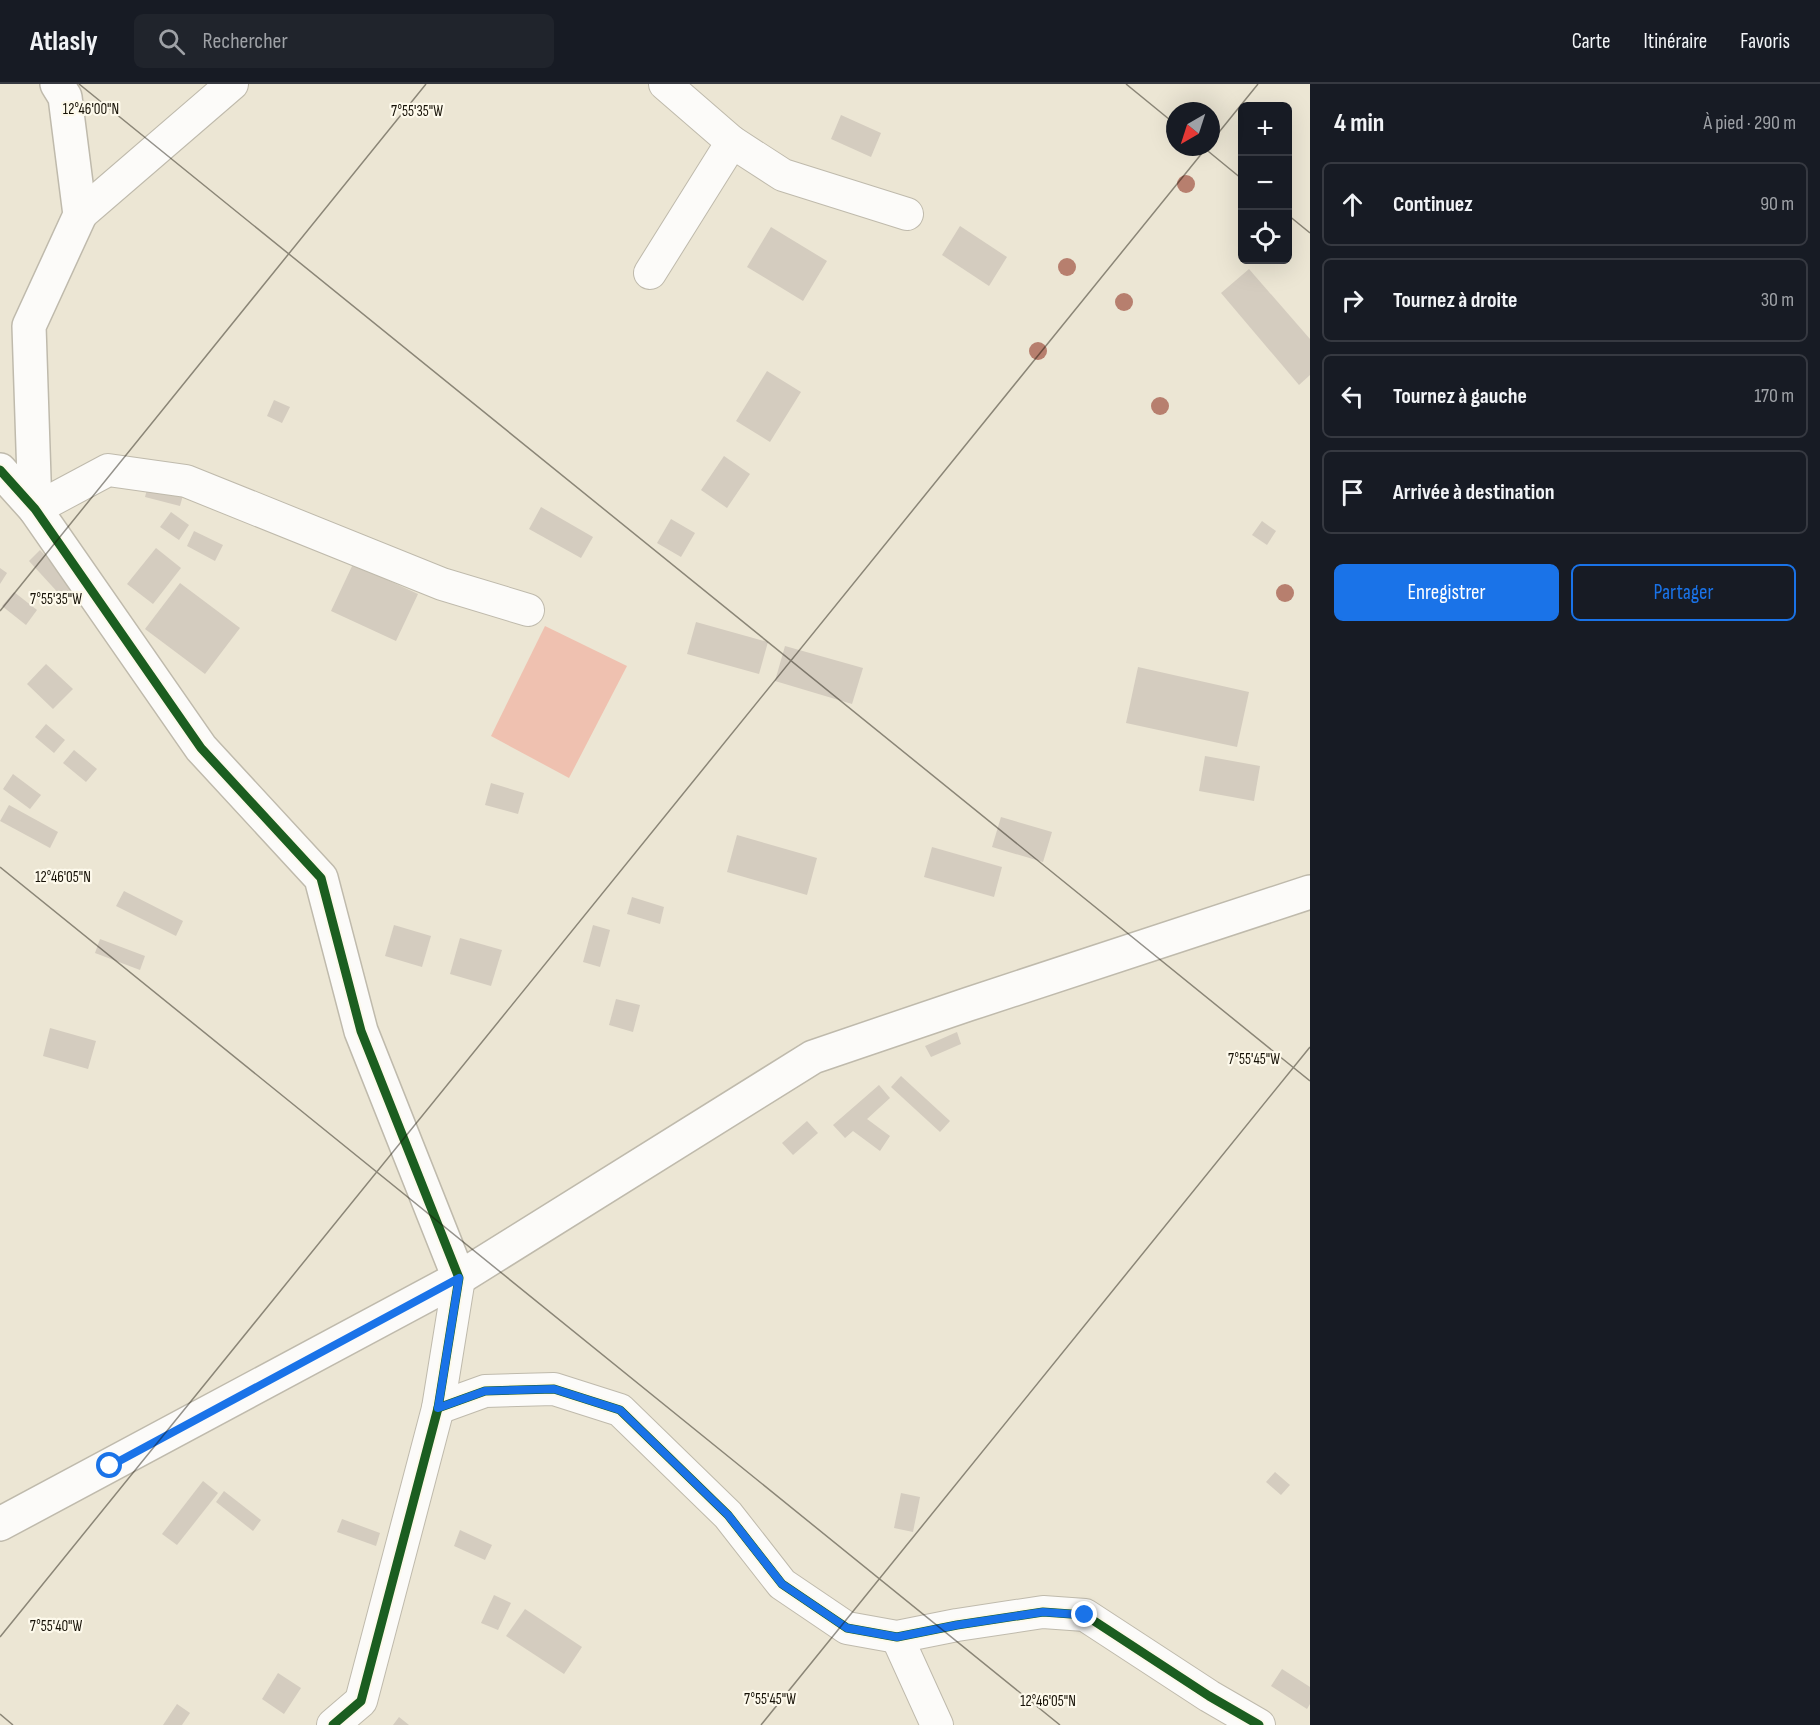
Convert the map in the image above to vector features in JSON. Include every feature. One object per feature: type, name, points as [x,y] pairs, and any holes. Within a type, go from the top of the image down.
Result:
[{"type":"main road","points":[[35,509],[29,326],[80,215],[65,97],[57,84]]},
{"type":"main road","points":[[0,470],[35,509],[201,748],[321,878],[361,1031],[459,1278]]},
{"type":"main road","points":[[0,1524],[459,1278],[813,1058],[1310,892]]},
{"type":"street","points":[[80,215],[232,84]]},
{"type":"street","points":[[665,84],[732,142],[783,175],[907,214]]},
{"type":"street","points":[[650,273],[732,142]]},
{"type":"street","points":[[35,509],[108,470],[186,481],[442,584],[528,610]]},
{"type":"street","points":[[333,1725],[361,1701],[438,1408],[459,1278]]},
{"type":"street","points":[[438,1408],[485,1391],[554,1389],[620,1410],[728,1515],[782,1584],[847,1628],[897,1637],[1043,1612],[1085,1615],[1209,1696],[1259,1725]]},
{"type":"street","points":[[897,1637],[938,1725]]},
{"type":"shaded area","points":[[545,626],[627,666],[569,778],[491,736]]},
{"type":"building","points":[[841,115],[881,133],[871,157],[831,139]]},
{"type":"building","points":[[960,226],[1007,257],[989,286],[942,255]]},
{"type":"building","points":[[771,227],[827,261],[803,301],[747,267]]},
{"type":"building","points":[[1249,269],[1310,339],[1310,375],[1299,385],[1221,293]]},
{"type":"building","points":[[767,371],[801,392],[770,442],[736,421]]},
{"type":"building","points":[[274,400],[290,407],[282,423],[267,416]]},
{"type":"building","points":[[724,456],[750,474],[727,508],[701,490]]},
{"type":"building","points":[[150,478],[185,488],[180,506],[145,497]]},
{"type":"building","points":[[541,507],[593,537],[581,558],[529,529]]},
{"type":"building","points":[[171,512],[189,525],[179,540],[160,527]]},
{"type":"building","points":[[671,519],[695,533],[681,557],[657,543]]},
{"type":"building","points":[[1262,521],[1276,531],[1267,545],[1252,535]]},
{"type":"building","points":[[194,531],[223,545],[215,561],[187,546]]},
{"type":"building","points":[[156,548],[181,568],[153,604],[127,584]]},
{"type":"building","points":[[40,550],[74,587],[62,597],[29,561]]},
{"type":"building","points":[[353,564],[418,594],[396,641],[331,611]]},
{"type":"building","points":[[0,568],[7,573],[0,584]]},
{"type":"building","points":[[180,583],[240,628],[205,674],[145,629]]},
{"type":"building","points":[[14,592],[37,610],[26,625],[2,606]]},
{"type":"building","points":[[696,622],[768,642],[759,674],[687,654]]},
{"type":"building","points":[[785,646],[863,668],[852,704],[775,681]]},
{"type":"building","points":[[46,664],[73,689],[53,709],[27,684]]},
{"type":"building","points":[[1138,667],[1249,692],[1237,747],[1126,723]]},
{"type":"building","points":[[46,724],[65,740],[54,753],[35,737]]},
{"type":"building","points":[[74,750],[97,769],[86,782],[63,763]]},
{"type":"building","points":[[1205,756],[1260,766],[1254,801],[1199,791]]},
{"type":"building","points":[[13,774],[41,795],[30,809],[3,789]]},
{"type":"building","points":[[491,783],[524,793],[518,814],[485,805]]},
{"type":"building","points":[[9,805],[58,832],[50,848],[0,821]]},
{"type":"building","points":[[1001,817],[1052,832],[1043,862],[992,847]]},
{"type":"building","points":[[737,835],[817,858],[807,895],[727,872]]},
{"type":"building","points":[[932,847],[1002,867],[994,897],[924,877]]},
{"type":"building","points":[[124,891],[183,921],[176,936],[116,906]]},
{"type":"building","points":[[632,897],[664,907],[660,924],[627,914]]},
{"type":"building","points":[[394,925],[431,936],[422,967],[385,956]]},
{"type":"building","points":[[593,925],[610,930],[600,967],[583,962]]},
{"type":"building","points":[[460,938],[502,950],[491,986],[450,974]]},
{"type":"building","points":[[100,939],[145,956],[140,970],[95,953]]},
{"type":"building","points":[[616,999],[640,1005],[633,1032],[609,1025]]},
{"type":"building","points":[[50,1028],[96,1041],[88,1069],[43,1056]]},
{"type":"building","points":[[957,1032],[961,1044],[931,1057],[925,1046]]},
{"type":"building","points":[[901,1076],[950,1121],[940,1132],[891,1087]]},
{"type":"building","points":[[879,1085],[890,1098],[867,1119],[890,1136],[880,1151],[853,1131],[845,1138],[833,1125]]},
{"type":"building","points":[[807,1121],[818,1133],[793,1155],[782,1143]]},
{"type":"building","points":[[1275,1472],[1290,1485],[1281,1495],[1266,1482]]},
{"type":"building","points":[[203,1481],[218,1493],[177,1545],[162,1534]]},
{"type":"building","points":[[224,1491],[261,1520],[253,1531],[216,1502]]},
{"type":"building","points":[[901,1493],[920,1497],[913,1532],[894,1528]]},
{"type":"building","points":[[342,1519],[380,1533],[376,1546],[337,1532]]},
{"type":"building","points":[[460,1530],[492,1545],[485,1560],[454,1546]]},
{"type":"building","points":[[494,1595],[511,1603],[498,1630],[481,1623]]},
{"type":"building","points":[[525,1609],[582,1647],[564,1674],[506,1636]]},
{"type":"building","points":[[1282,1669],[1310,1687],[1310,1704],[1307,1709],[1271,1686]]},
{"type":"building","points":[[278,1673],[301,1688],[284,1714],[262,1699]]},
{"type":"building","points":[[177,1704],[190,1713],[182,1725],[163,1725]]},
{"type":"building","points":[[399,1717],[409,1725],[393,1725]]},
{"type":"cycle path","points":[[0,470],[35,509],[201,748],[321,878],[361,1031],[459,1278],[438,1408],[361,1701],[333,1725]]},
{"type":"cycle path","points":[[438,1408],[485,1391],[554,1389],[620,1410],[728,1515],[782,1584],[847,1628],[897,1637],[1043,1612],[1085,1615],[1209,1696],[1259,1725]]},
{"type":"route","points":[[110,1466],[459,1278],[438,1408],[485,1391],[554,1389],[620,1410],[728,1515],[782,1584],[847,1628],[897,1637],[1043,1612],[1085,1615]]}]
